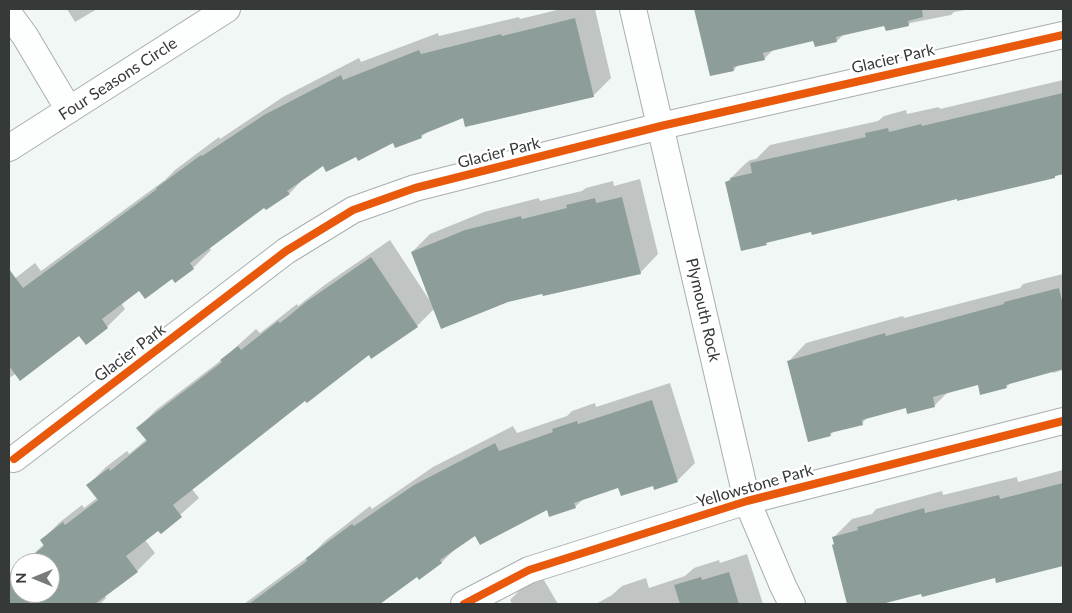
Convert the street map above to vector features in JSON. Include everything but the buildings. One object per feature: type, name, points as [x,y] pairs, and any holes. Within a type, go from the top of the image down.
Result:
[{"type":"street","name":"Four Seasons Circle","points":[[9,148],[226,9]]},
{"type":"street","name":"Plymouth Rock","points":[[633,9],[747,501],[792,604]]},
{"type":"street","points":[[9,14],[25,36],[69,110]]},
{"type":"street","name":"Glacier Park","points":[[14,459],[286,251],[352,210],[415,188],[661,126],[1063,35]]},
{"type":"street","name":"Yellowstone Park","points":[[464,604],[529,570],[747,501],[1063,421]]},
{"type":"cycle path","points":[[14,459],[286,251],[353,210],[415,188],[661,126],[1063,35]]},
{"type":"cycle path","points":[[464,604],[529,570],[747,501],[1063,421]]}]
